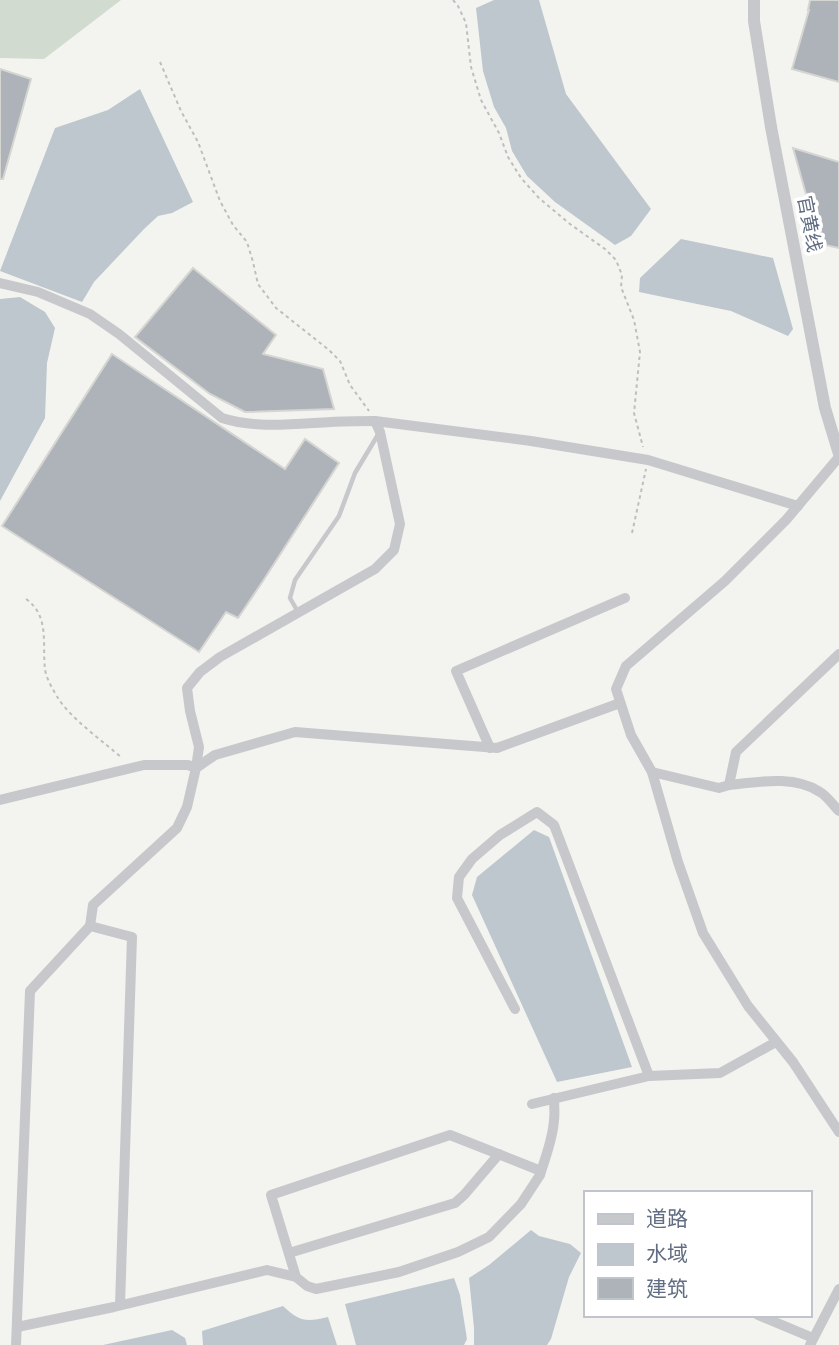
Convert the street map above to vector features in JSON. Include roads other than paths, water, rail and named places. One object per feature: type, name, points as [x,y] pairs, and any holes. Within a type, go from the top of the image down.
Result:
[{"type":"street","name":"官黄线","points":[[754,0],[754,21],[771,127],[825,408],[839,456]]},
{"type":"street","points":[[0,283],[38,292],[90,314],[119,334],[222,418],[239,423],[283,425],[375,421],[531,441],[648,460],[798,506]]},
{"type":"street","points":[[16,1345],[30,991],[90,926],[93,905],[177,828],[187,807],[199,747],[187,688],[200,672],[220,657],[375,569],[394,550],[400,524],[380,432],[375,421]]},
{"type":"street","points":[[839,456],[786,520],[725,581],[626,666],[616,689],[631,734],[652,772],[678,862],[703,933],[748,1006],[793,1062],[839,1132]]},
{"type":"street","points":[[489,748],[456,671],[625,598]]},
{"type":"street","points":[[729,785],[736,752],[839,654]]},
{"type":"street","points":[[196,768],[215,754],[295,732],[497,748],[620,703]]},
{"type":"street","points":[[0,800],[144,765],[188,765],[196,768]]},
{"type":"street","points":[[652,772],[719,788],[765,782],[800,782],[822,793],[839,811]]},
{"type":"street","points":[[515,1009],[457,898],[459,877],[472,859],[500,835],[537,812],[554,825],[649,1076]]},
{"type":"street","points":[[90,926],[132,937],[120,1305]]},
{"type":"street","points":[[532,1104],[649,1076],[720,1073],[776,1042]]},
{"type":"street","points":[[17,1327],[267,1270],[296,1277],[316,1289],[400,1272],[458,1252],[489,1237],[521,1204],[541,1171],[554,1122],[554,1098]]},
{"type":"street","points":[[296,1277],[271,1195],[450,1135],[541,1171]]},
{"type":"street","points":[[289,1253],[455,1203],[499,1154]]},
{"type":"street","points":[[762,1317],[812,1342],[839,1289]]},
{"type":"lane","points":[[299,613],[290,598],[295,580],[339,516],[355,473],[380,432]]},
{"type":"water","points":[[494,0],[539,0],[566,94],[651,209],[631,236],[615,245],[555,202],[527,176],[512,151],[506,128],[494,107],[483,71],[476,8]]},
{"type":"water","points":[[140,89],[193,202],[172,213],[158,216],[94,282],[82,302],[0,271],[55,128],[108,110]]},
{"type":"water","points":[[681,239],[773,258],[793,329],[788,336],[731,311],[639,292],[640,278]]},
{"type":"water","points":[[20,297],[45,312],[55,328],[47,363],[45,418],[0,501],[0,299]]},
{"type":"water","points":[[534,830],[549,837],[632,1067],[557,1082],[472,895],[477,877]]},
{"type":"water","points":[[531,1230],[539,1236],[570,1244],[581,1253],[569,1277],[551,1339],[547,1345],[474,1345],[469,1278]]},
{"type":"water","points":[[454,1278],[460,1295],[467,1339],[464,1345],[356,1345],[345,1304]]},
{"type":"water","points":[[283,1306],[304,1319],[328,1317],[337,1345],[203,1345],[202,1331]]},
{"type":"water","points":[[172,1330],[185,1338],[187,1345],[103,1345]]}]
